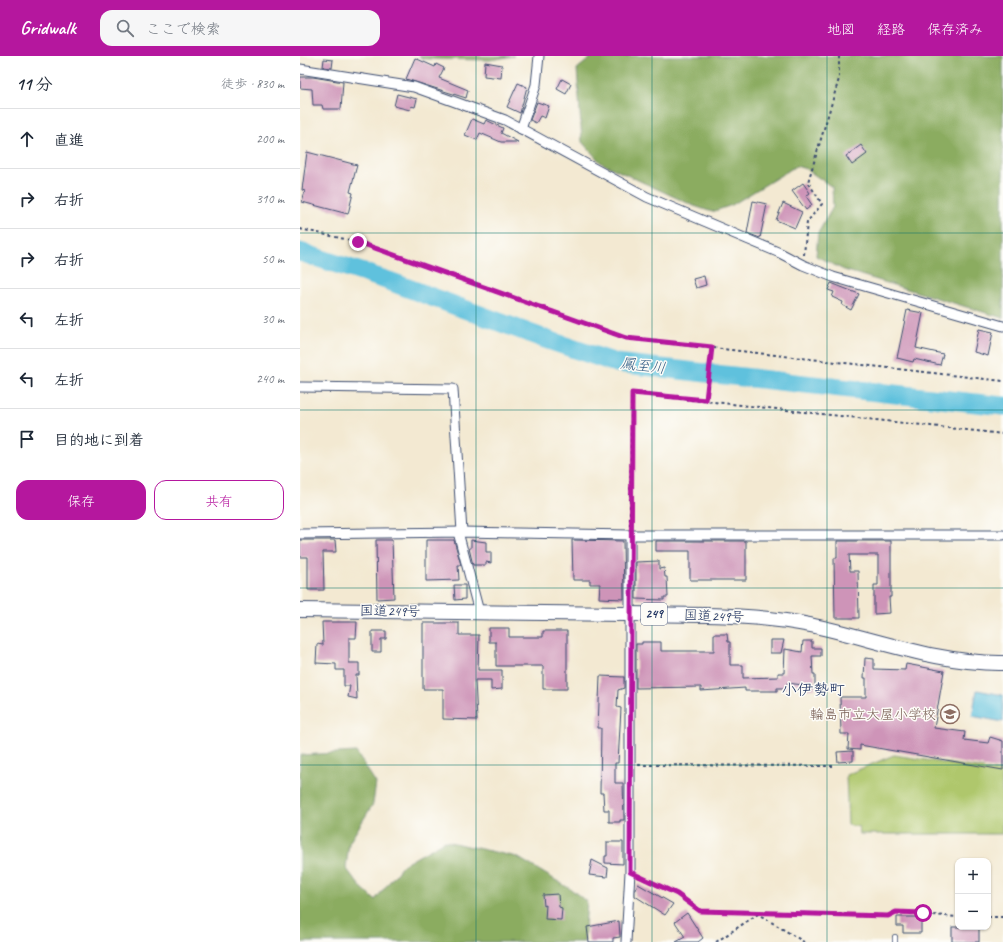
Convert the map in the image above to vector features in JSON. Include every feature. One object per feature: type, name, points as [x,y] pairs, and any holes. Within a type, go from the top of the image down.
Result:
[{"type":"highway","name":"国道249号","points":[[300,610],[758,617],[809,625],[961,660],[1003,663]]},
{"type":"street","points":[[521,129],[536,85],[539,56]]},
{"type":"street","points":[[300,69],[414,87],[484,112],[505,120],[648,196],[780,252],[803,265],[833,277],[1003,326]]},
{"type":"street","points":[[300,387],[453,389],[460,532],[479,612]]},
{"type":"street","points":[[300,534],[460,532],[630,535],[1003,536]]},
{"type":"street","points":[[626,942],[630,872],[630,535]]},
{"type":"path","points":[[803,265],[807,222],[822,204],[808,182],[839,79],[839,56]]},
{"type":"path","points":[[300,229],[358,242],[626,338],[1003,380]]},
{"type":"path","points":[[706,400],[712,347]]},
{"type":"path","points":[[630,535],[632,393],[1003,434]]},
{"type":"path","points":[[629,765],[835,766]]},
{"type":"path","points":[[630,872],[677,894],[700,911],[758,914],[888,916],[896,912],[955,917]]},
{"type":"path","points":[[716,942],[758,914]]},
{"type":"path","points":[[758,914],[804,942]]},
{"type":"path","points":[[991,917],[1003,917]]},
{"type":"green space","points":[[419,56],[514,56],[490,60],[423,59]]},
{"type":"green space","points":[[593,56],[1003,56],[1003,318],[844,270],[816,256],[818,233],[833,207],[832,187],[806,169],[796,166],[732,205],[712,212],[694,206],[601,163],[582,142],[577,69]]},
{"type":"green space","points":[[356,752],[376,783],[373,804],[349,843],[346,868],[359,885],[375,900],[403,865],[445,841],[517,857],[572,890],[587,902],[584,942],[300,942],[300,755]]},
{"type":"green space","points":[[894,755],[1002,772],[1002,834],[860,834],[859,827],[848,825],[846,775]]},
{"type":"water","points":[[977,690],[1003,695],[1003,722],[972,716]]},
{"type":"building","points":[[415,58],[435,67],[436,64],[444,68],[439,78],[468,90],[466,98],[406,79]]},
{"type":"building","points":[[324,59],[333,60],[332,68],[323,67]]},
{"type":"building","points":[[485,62],[502,65],[501,78],[484,76]]},
{"type":"building","points":[[300,77],[313,77],[343,82],[341,109],[323,109],[322,105],[313,105],[312,89],[300,88]]},
{"type":"building","points":[[562,79],[571,84],[566,94],[557,89]]},
{"type":"building","points":[[518,83],[527,87],[520,113],[507,107]]},
{"type":"building","points":[[397,94],[417,99],[415,107],[411,106],[410,110],[394,106]]},
{"type":"building","points":[[537,102],[549,106],[545,118],[540,116],[536,123],[530,120]]},
{"type":"building","points":[[472,119],[484,124],[486,120],[503,128],[501,133],[518,142],[501,142],[480,133],[477,140],[465,135]]},
{"type":"building","points":[[861,145],[867,154],[852,165],[846,156]]},
{"type":"building","points":[[307,152],[357,165],[350,192],[353,193],[348,214],[302,202],[305,191],[302,190]]},
{"type":"building","points":[[803,183],[810,193],[806,196],[812,205],[806,210],[792,191]]},
{"type":"building","points":[[753,201],[767,204],[760,238],[747,233]]},
{"type":"building","points":[[783,203],[802,212],[795,228],[776,220]]},
{"type":"building","points":[[704,276],[706,285],[696,288],[693,279]]},
{"type":"building","points":[[831,283],[859,294],[851,310],[842,305],[843,302],[832,297],[834,292],[828,290]]},
{"type":"building","points":[[907,310],[923,313],[916,348],[943,354],[940,365],[914,359],[913,362],[897,358]]},
{"type":"building","points":[[979,329],[993,332],[988,356],[974,352]]},
{"type":"building","points":[[300,540],[335,540],[336,552],[323,552],[324,590],[308,590],[308,557],[300,557]]},
{"type":"building","points":[[376,540],[392,540],[394,598],[377,599]]},
{"type":"building","points":[[426,540],[454,540],[461,565],[458,565],[459,580],[426,581]]},
{"type":"building","points":[[471,540],[486,542],[486,552],[491,552],[491,563],[486,562],[486,565],[473,565],[469,548],[471,548]]},
{"type":"building","points":[[572,540],[623,541],[624,599],[599,598],[600,584],[590,584],[590,580],[573,580]]},
{"type":"building","points":[[656,541],[746,541],[746,580],[690,580],[690,551],[656,551]]},
{"type":"building","points":[[837,541],[891,541],[891,597],[889,597],[890,613],[874,614],[874,585],[878,585],[878,555],[849,555],[850,571],[858,571],[859,618],[835,618],[834,558],[837,558]]},
{"type":"building","points":[[659,561],[659,569],[664,568],[665,577],[667,577],[668,597],[664,597],[664,600],[636,599],[636,562]]},
{"type":"building","points":[[454,585],[465,585],[465,599],[455,600]]},
{"type":"building","points":[[322,622],[357,622],[356,638],[349,638],[349,663],[359,663],[359,675],[356,675],[357,699],[348,697],[350,686],[344,686],[344,670],[336,670],[336,664],[316,663],[317,644],[323,645]]},
{"type":"building","points":[[423,623],[459,623],[459,635],[479,635],[478,670],[502,670],[502,689],[491,690],[491,680],[475,680],[477,720],[443,719],[443,689],[423,689]]},
{"type":"building","points":[[489,628],[509,628],[509,637],[543,637],[543,631],[567,631],[567,689],[543,689],[543,666],[496,666],[496,642],[489,642]]},
{"type":"building","points":[[372,631],[386,631],[386,639],[381,639],[381,652],[372,652]]},
{"type":"building","points":[[714,634],[727,634],[728,642],[730,642],[730,665],[743,665],[743,678],[778,677],[778,673],[784,673],[785,649],[802,652],[803,641],[812,641],[812,648],[821,648],[821,656],[812,656],[813,674],[815,674],[815,689],[803,689],[803,685],[787,683],[787,688],[777,688],[777,691],[745,691],[745,688],[701,691],[701,687],[636,688],[636,644],[642,644],[642,642],[661,642],[661,651],[714,651]]},
{"type":"building","points":[[770,640],[784,640],[781,653],[770,653]]},
{"type":"building","points":[[865,658],[874,659],[874,669],[905,670],[906,664],[944,671],[934,728],[965,732],[964,740],[988,743],[990,737],[1003,741],[1003,770],[860,745],[860,750],[848,749],[849,734],[841,734],[840,697],[866,697],[866,678],[864,678]]},
{"type":"building","points":[[600,676],[624,677],[624,688],[618,690],[617,707],[621,708],[618,763],[615,763],[615,783],[623,783],[624,820],[620,820],[620,822],[609,822],[609,810],[604,810],[603,793],[600,793],[601,728],[598,728]]},
{"type":"building","points":[[853,751],[853,761],[838,762],[837,752]]},
{"type":"building","points":[[607,842],[623,842],[623,864],[605,863],[605,856],[607,856]]},
{"type":"building","points":[[592,860],[608,868],[607,877],[589,875]]},
{"type":"building","points":[[638,884],[673,904],[665,915],[635,896],[635,889]]},
{"type":"building","points":[[558,894],[559,907],[562,908],[561,920],[545,919],[546,905],[544,906],[543,895]]},
{"type":"building","points":[[687,913],[703,938],[698,942],[676,942],[685,937],[675,922]]},
{"type":"building","points":[[897,917],[921,917],[921,933],[903,933],[903,926],[897,926]]},
{"type":"building","points":[[619,921],[620,937],[613,938],[613,942],[589,942],[587,927]]},
{"type":"building","points":[[952,927],[955,927],[955,930],[979,930],[979,942],[952,942]]},
{"type":"waterway","name":"鳳至川","points":[[300,252],[389,281],[545,339],[616,363],[1003,406]]},
{"type":"place","name":"輪島市立大屋小学校","points":[[950,714]]},
{"type":"district","name":"小伊勢町","points":[[813,690]]},
{"type":"route","points":[[358,242],[626,338],[712,347],[706,400],[632,393],[630,535],[630,872],[677,894],[700,911],[758,914],[888,916],[896,912],[923,913]]}]
